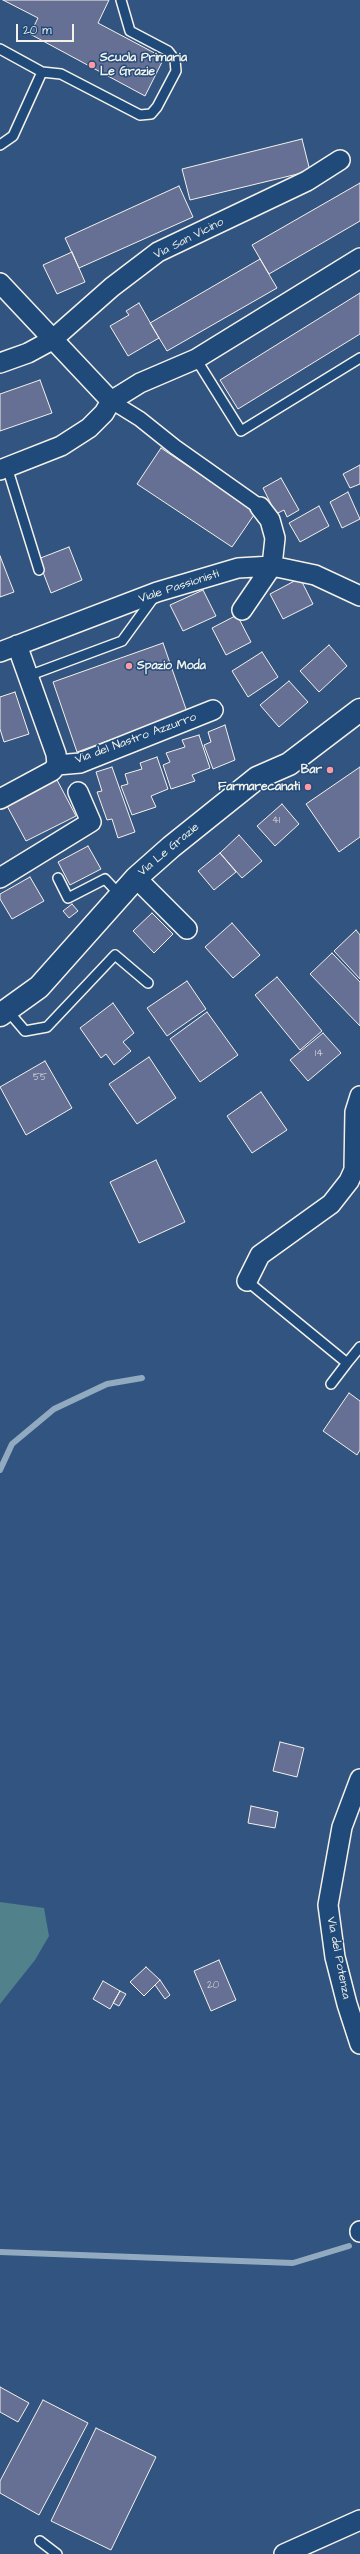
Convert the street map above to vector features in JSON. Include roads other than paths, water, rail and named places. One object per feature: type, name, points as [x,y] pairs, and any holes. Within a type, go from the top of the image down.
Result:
[{"type":"main road","name":"Via Le Grazie","points":[[4,1013],[39,988],[120,895],[171,846],[257,778],[289,764],[360,710]]},
{"type":"street","name":"Via San Vicino","points":[[0,362],[28,353],[52,340],[112,287],[158,252],[307,181],[340,160]]},
{"type":"street","points":[[3,468],[61,446],[89,428],[104,413],[111,401],[140,383],[196,359],[360,258]]},
{"type":"street","points":[[0,283],[111,401],[140,419],[174,447],[260,507],[270,520],[275,538],[272,566],[242,610]]},
{"type":"street","name":"Viale Passionisti","points":[[9,648],[157,592],[238,568],[272,566],[315,575],[360,596]]},
{"type":"street","name":"Via del Nastro Azzurro","points":[[9,648],[28,676],[56,754],[57,765],[80,763],[213,710]]},
{"type":"street","points":[[0,799],[52,771],[57,765]]},
{"type":"street","points":[[0,878],[91,822],[78,792]]},
{"type":"street","points":[[136,878],[187,929]]},
{"type":"street","points":[[247,1281],[260,1255],[331,1204],[349,1181],[354,1170],[356,1112],[360,1096]]},
{"type":"street","name":"Via del Potenza","points":[[360,1779],[342,1827],[328,1905],[335,1957],[347,2004],[360,2044]]},
{"type":"street","points":[[284,2554],[360,2520]]},
{"type":"lane","points":[[0,49],[42,72],[61,74],[140,116],[151,114],[157,107],[176,71],[175,60],[168,51],[130,31],[121,0]]},
{"type":"lane","points":[[0,145],[13,136],[42,72]]},
{"type":"lane","points":[[196,359],[241,431],[360,358]]},
{"type":"lane","points":[[3,468],[39,570]]},
{"type":"lane","points":[[28,676],[122,641],[157,592]]},
{"type":"lane","points":[[58,878],[68,898],[104,878],[120,895]]},
{"type":"lane","points":[[4,1013],[25,1031],[46,1027],[114,955],[148,983]]},
{"type":"lane","points":[[247,1281],[347,1363]]},
{"type":"lane","points":[[331,1384],[360,1347]]},
{"type":"lane","points":[[40,2541],[57,2554]]},
{"type":"waterway","points":[[0,1470],[12,1444],[54,1409],[107,1384],[142,1378]]},
{"type":"waterway","points":[[0,2252],[293,2263],[349,2246]]},
{"type":"place","name":"Scuola Primaria Le Grazie","points":[[92,65]]},
{"type":"place","name":"Spazio Moda","points":[[129,666]]},
{"type":"place","name":"Bar","points":[[330,770]]},
{"type":"place","name":"Farmarecanati","points":[[308,787]]}]
